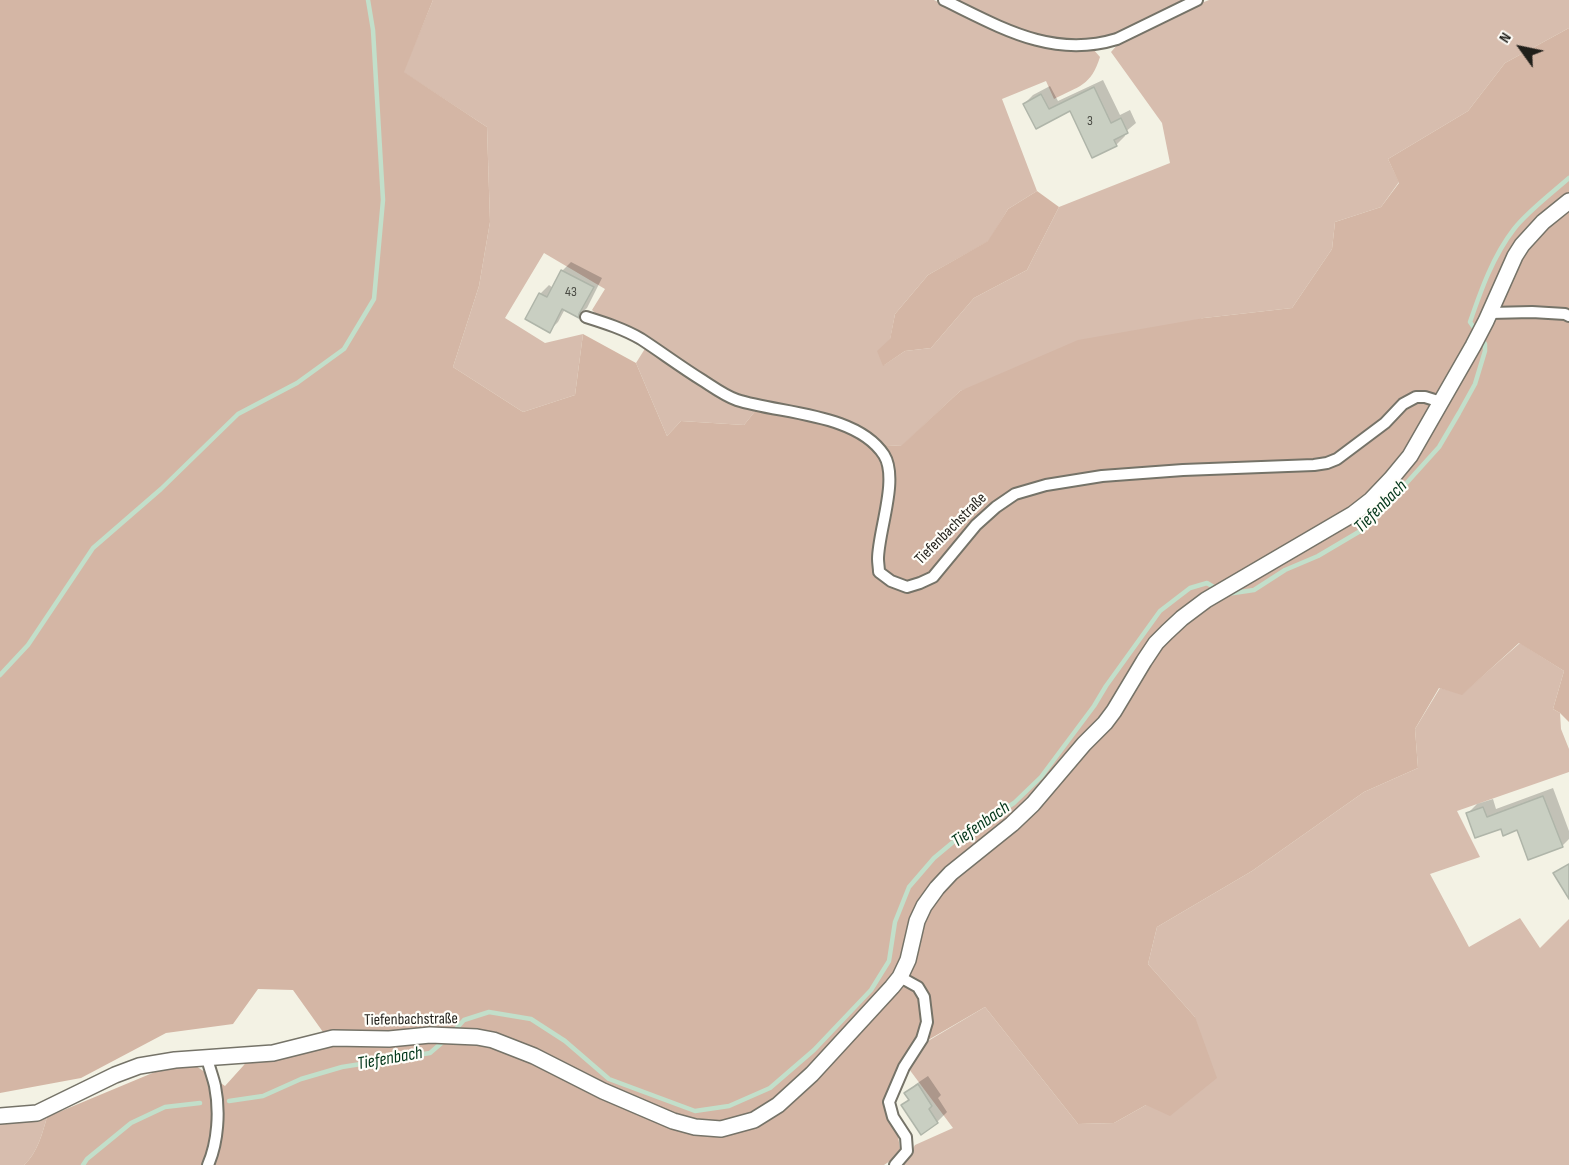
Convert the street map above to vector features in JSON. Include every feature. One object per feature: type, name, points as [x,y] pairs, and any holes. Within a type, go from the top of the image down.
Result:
[{"type":"street","points":[[944,0],[1019,36],[1048,44],[1088,45],[1117,39],[1197,0]]},
{"type":"street","name":"Tiefenbachstraße","points":[[0,1116],[38,1113],[140,1066],[175,1060],[273,1053],[333,1038],[389,1039],[430,1035],[477,1037],[493,1041],[534,1056],[673,1121],[695,1127],[721,1129],[754,1120],[778,1105],[819,1066],[892,987],[908,960],[917,921],[937,888],[951,873],[1033,804],[1110,717],[1156,643],[1182,618],[1206,600],[1240,578],[1353,514],[1371,500],[1391,479],[1410,456],[1473,346],[1522,245],[1543,222],[1569,201]]},
{"type":"street","points":[[1488,317],[1532,312],[1569,316]]},
{"type":"street","name":"Tiefenbachstraße","points":[[586,317],[616,327],[639,339],[734,399],[833,421],[873,442],[885,457],[888,475],[888,499],[878,558],[879,572],[891,581],[907,586],[933,577],[976,525],[1015,494],[1046,485],[1102,476],[1327,463],[1337,459],[1384,423],[1403,404],[1416,397],[1441,402]]},
{"type":"street","points":[[895,1165],[907,1151],[906,1137],[893,1116],[889,1102],[904,1067],[922,1039],[927,1022],[924,997],[918,987],[900,977]]},
{"type":"street","points":[[207,1058],[215,1087],[218,1112],[216,1136],[208,1165]]},
{"type":"shaded area","points":[[0,0],[433,0],[404,72],[487,127],[490,222],[479,286],[453,367],[523,412],[575,395],[583,334],[636,363],[667,436],[681,421],[744,425],[756,410],[806,418],[836,427],[869,444],[901,446],[960,391],[1078,340],[1204,318],[1292,308],[1332,249],[1335,222],[1381,207],[1399,183],[1388,159],[1468,111],[1505,63],[1569,28],[1569,722],[1553,709],[1564,671],[1519,643],[1462,695],[1439,688],[1415,729],[1418,768],[1364,792],[1252,871],[1157,927],[1148,964],[1195,1017],[1217,1078],[1170,1116],[1146,1105],[1114,1123],[1078,1124],[985,1007],[923,1043],[885,1106],[888,1121],[898,1136],[900,1149],[884,1165],[24,1165],[36,1149],[47,1117],[186,1059],[225,1086],[253,1055],[333,1046],[293,990],[258,989],[233,1024],[166,1033],[81,1078],[0,1093]]},
{"type":"shaded area","points":[[433,0],[934,0],[1010,37],[1056,49],[1093,49],[1100,57],[1096,67],[1088,80],[1077,88],[1054,99],[1046,81],[1002,99],[1037,191],[1008,209],[989,241],[928,275],[895,314],[884,365],[905,351],[931,348],[974,298],[1027,270],[1059,207],[1170,163],[1162,123],[1111,52],[1119,43],[1189,8],[1209,0],[1569,0],[1569,28],[1505,63],[1468,111],[1388,159],[1399,182],[1381,207],[1335,222],[1332,249],[1292,308],[1204,318],[960,391],[902,446],[880,445],[868,434],[729,392],[622,323],[597,315],[592,310],[605,289],[544,253],[505,318],[545,343],[583,334],[575,395],[523,412],[453,367],[479,286],[490,222],[487,127],[403,72]]},
{"type":"shaded area","points":[[952,0],[1187,0],[1112,36],[1091,41],[1056,40],[1016,29]]},
{"type":"shaded area","points":[[1037,191],[1059,207],[1027,270],[974,298],[931,348],[905,351],[883,366],[877,351],[890,339],[895,314],[928,275],[988,241],[1008,209]]},
{"type":"shaded area","points":[[646,347],[756,410],[744,425],[681,421],[667,436],[636,363]]},
{"type":"shaded area","points":[[1520,643],[1564,671],[1553,709],[1560,713],[1561,729],[1569,749],[1569,772],[1457,811],[1480,857],[1430,874],[1469,947],[1520,918],[1540,948],[1569,919],[1569,1165],[902,1165],[915,1145],[953,1128],[909,1069],[928,1041],[985,1007],[1078,1124],[1114,1123],[1146,1105],[1195,1017],[1148,964],[1157,927],[1252,871],[1364,792],[1418,768],[1415,729],[1440,688],[1462,694]]},
{"type":"shaded area","points":[[47,1117],[36,1149],[29,1160],[24,1165],[0,1165],[0,1123]]},
{"type":"building","points":[[1094,87],[1111,123],[1121,118],[1128,133],[1114,140],[1117,146],[1092,158],[1070,111],[1036,129],[1023,104],[1041,94],[1049,109]]},
{"type":"building","points":[[561,270],[594,287],[579,318],[562,309],[550,333],[525,319],[539,293],[547,297]]},
{"type":"building","points":[[1543,796],[1563,847],[1528,860],[1517,830],[1503,836],[1501,829],[1475,838],[1466,813],[1483,807],[1487,817]]},
{"type":"building","points":[[1569,864],[1569,899],[1553,873]]},
{"type":"building","points":[[918,1084],[932,1106],[929,1109],[938,1123],[921,1135],[901,1105],[909,1100],[904,1093]]},
{"type":"waterway","points":[[0,675],[28,645],[93,548],[161,489],[238,414],[297,383],[344,349],[374,299],[383,200],[373,30],[368,0]]},
{"type":"waterway","name":"Tiefenbach","points":[[1477,332],[1470,322],[1483,286],[1500,250],[1519,223],[1569,178]]},
{"type":"waterway","name":"Tiefenbach","points":[[1227,594],[1254,590],[1285,570],[1318,556],[1362,530],[1439,447],[1475,384],[1485,351],[1482,339]]},
{"type":"waterway","name":"Tiefenbach","points":[[453,1032],[464,1020],[489,1012],[531,1019],[565,1041],[609,1079],[695,1111],[729,1106],[770,1088],[814,1050],[871,990],[889,961],[895,922],[909,887],[934,858],[958,838],[1014,803],[1041,777],[1160,611],[1190,588],[1207,583],[1217,589]]},
{"type":"waterway","name":"Tiefenbach","points":[[229,1101],[263,1096],[301,1079],[342,1067],[430,1053],[445,1040]]},
{"type":"waterway","name":"Tiefenbach","points":[[83,1165],[87,1159],[131,1123],[165,1107],[200,1103]]}]
